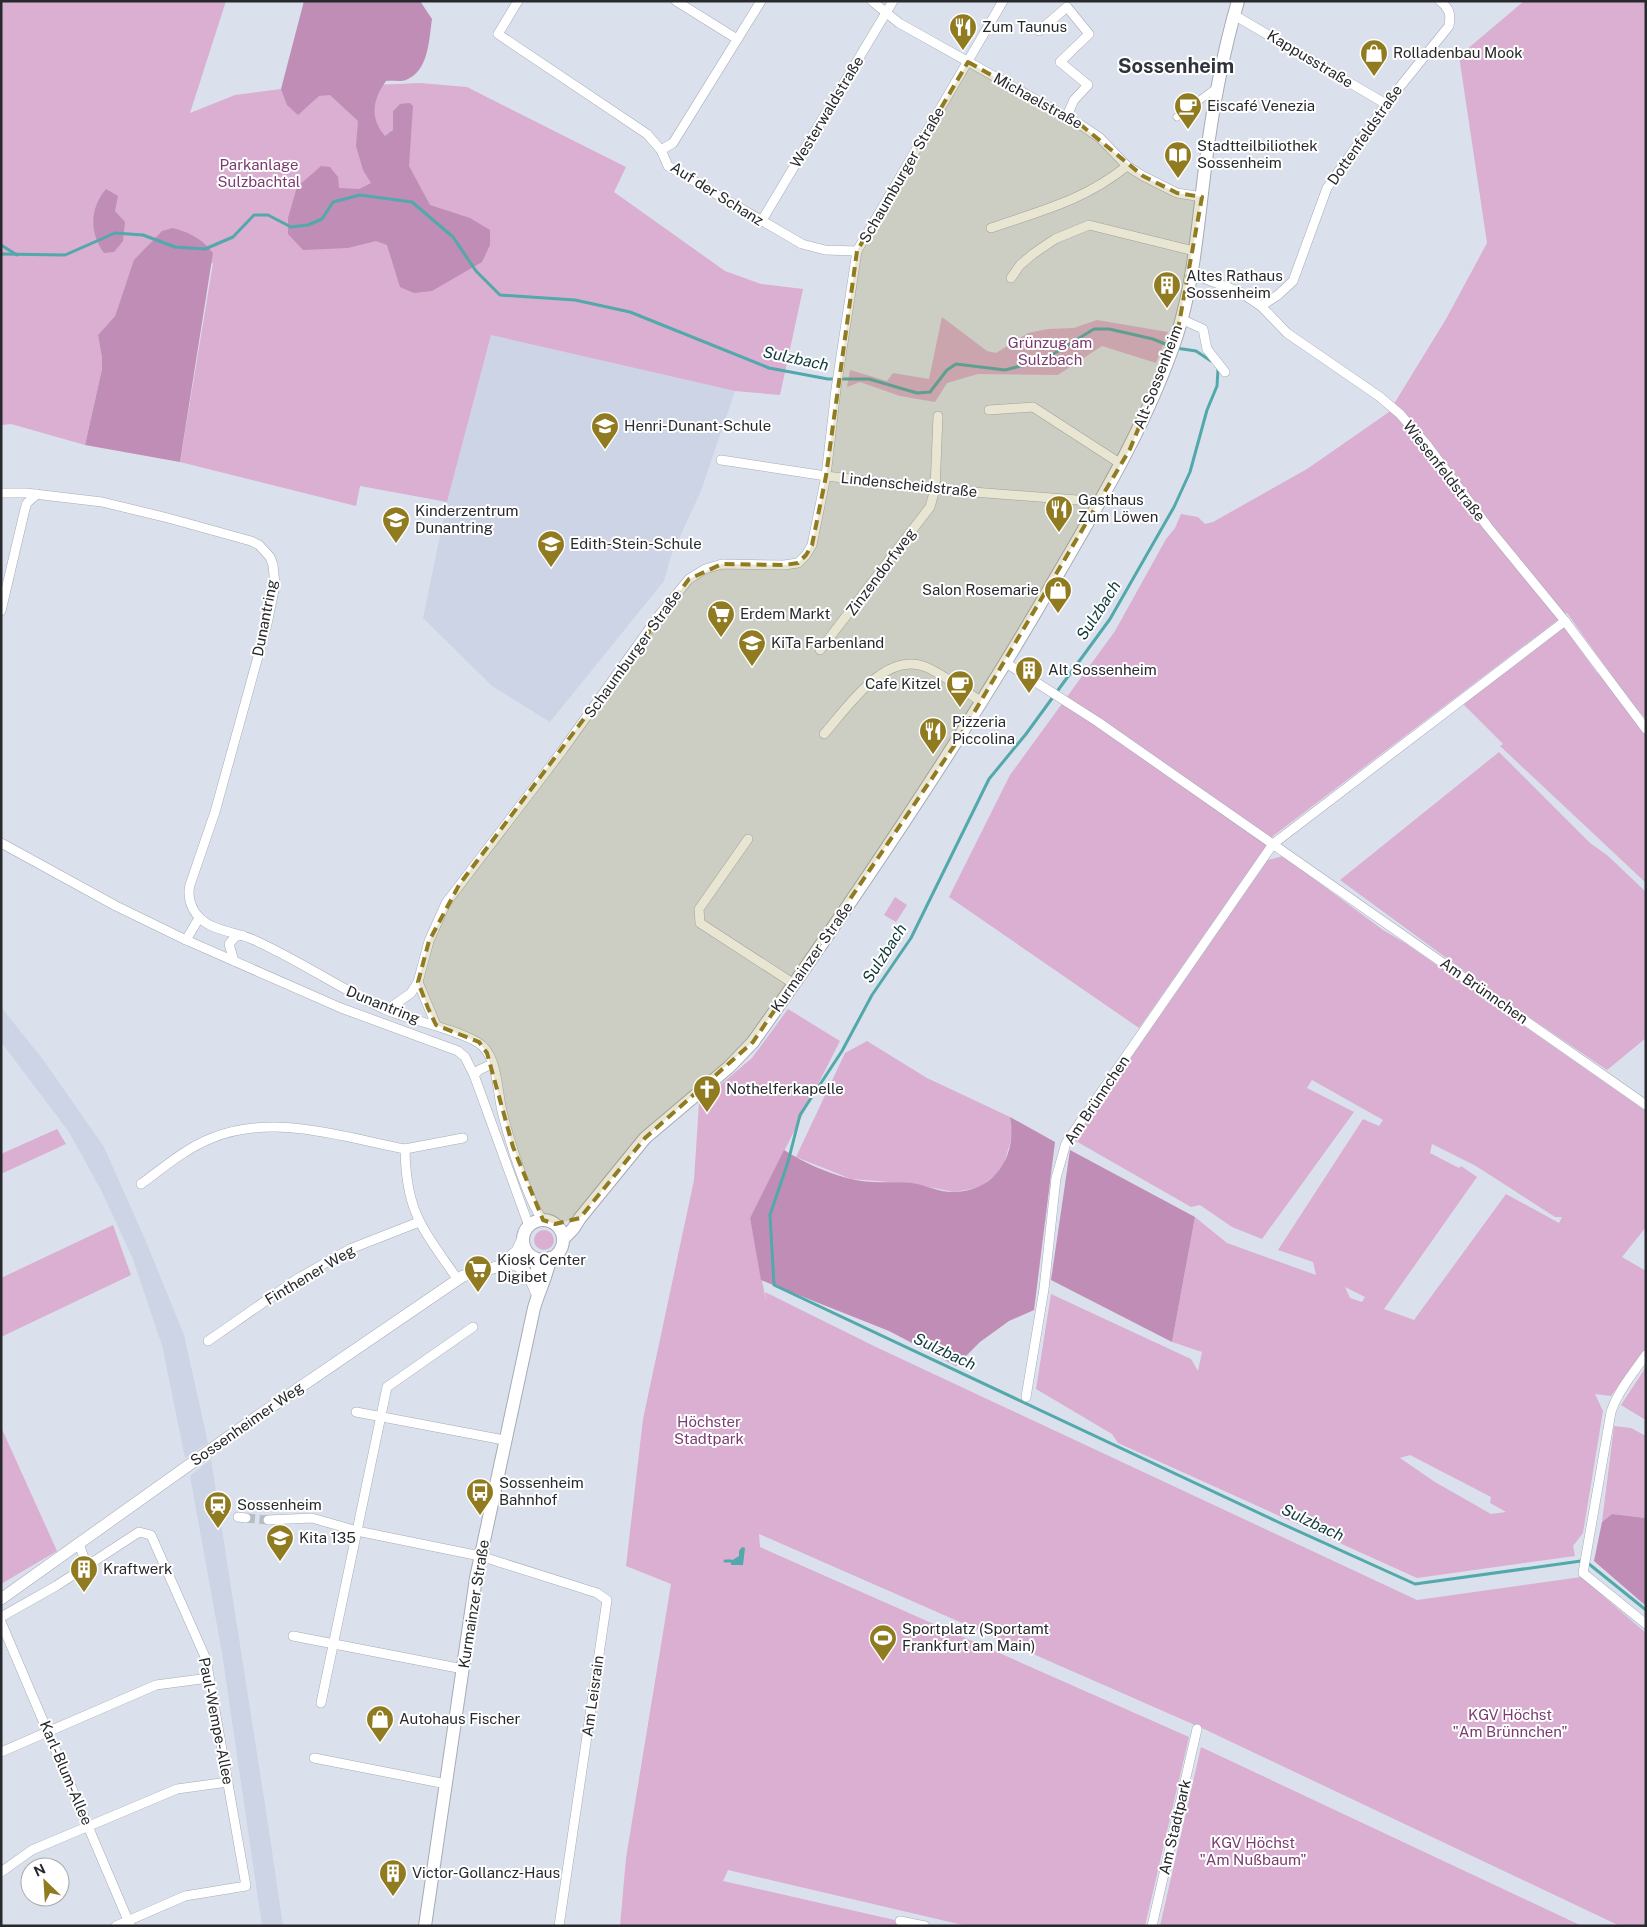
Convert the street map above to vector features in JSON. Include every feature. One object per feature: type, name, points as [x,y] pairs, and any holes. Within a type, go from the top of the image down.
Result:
[{"type":"main road","name":"Alt-Sossenheim","points":[[1006,663],[1121,464],[1177,335],[1194,251],[1216,87],[1238,1]]},
{"type":"main road","name":"Kurmainzer Straße","points":[[563,1240],[574,1230],[580,1218],[645,1138],[743,1054],[794,984],[902,826],[1006,663]]},
{"type":"main road","points":[[549,1222],[560,1228],[563,1240],[558,1253],[540,1258],[526,1249],[526,1232],[549,1222],[580,1218]]},
{"type":"main road","name":"Kurmainzer Straße","points":[[425,1926],[480,1556],[504,1440],[539,1291],[546,1280],[540,1258]]},
{"type":"street","name":"Auf der Schanz","points":[[518,1],[498,34],[647,134],[661,150],[668,166],[761,222],[802,244],[825,250],[857,251]]},
{"type":"street","points":[[676,1],[737,39]]},
{"type":"street","points":[[661,150],[674,143],[761,1]]},
{"type":"street","name":"Michaelstraße","points":[[872,1],[886,13],[1100,138],[1127,166],[1177,193],[1202,197]]},
{"type":"street","name":"Westerwaldstraße","points":[[761,222],[893,1]]},
{"type":"street","name":"Schaumburger Straße","points":[[418,982],[428,941],[446,902],[562,751],[660,614],[689,579],[705,569],[722,564],[784,565],[798,563],[812,545],[826,476],[836,389],[857,251],[1003,1]]},
{"type":"street","name":"Dottenfeldstraße","points":[[1260,306],[1278,295],[1294,281],[1327,188],[1386,104],[1449,26],[1451,16],[1448,7],[1440,1]]},
{"type":"street","points":[[1039,31],[1067,7],[1090,34],[1060,62],[1088,86],[1074,100],[1066,118]]},
{"type":"street","name":"Kappusstraße","points":[[1234,15],[1386,104]]},
{"type":"street","points":[[1177,117],[1216,87]]},
{"type":"street","points":[[992,228],[1046,211],[1091,191],[1127,166]]},
{"type":"street","points":[[1011,278],[1020,265],[1055,239],[1089,225],[1194,251]]},
{"type":"street","name":"Wiesenfeldstraße","points":[[1190,273],[1240,292],[1260,306],[1287,333],[1380,396],[1411,425],[1473,508],[1565,621],[1646,729]]},
{"type":"street","points":[[1181,318],[1203,329],[1207,349],[1226,372]]},
{"type":"street","points":[[989,410],[1033,407],[1121,464]]},
{"type":"street","points":[[935,490],[938,416]]},
{"type":"street","name":"Lindenscheidstraße","points":[[721,460],[935,490],[1090,501],[1097,506]]},
{"type":"street","name":"Zinzendorfweg","points":[[820,650],[930,507],[935,490]]},
{"type":"street","name":"Dunantring","points":[[1,493],[37,494],[102,502],[197,525],[251,541],[266,551],[273,565],[275,585],[267,624],[215,812],[188,892],[191,903],[200,918],[289,956],[345,990],[387,1010],[436,1025],[478,1042],[487,1052],[492,1064],[509,1136],[534,1204],[549,1222]]},
{"type":"street","points":[[1,610],[25,509],[27,503],[37,494]]},
{"type":"street","name":"Am Brünnchen","points":[[1026,1397],[1044,1289],[1056,1178],[1066,1143],[1273,844],[1565,621]]},
{"type":"street","points":[[824,734],[862,690],[889,669],[905,662],[924,666],[982,702]]},
{"type":"street","name":"Am Brünnchen","points":[[1006,663],[1060,700],[1098,722],[1646,1104]]},
{"type":"street","points":[[748,839],[699,909],[700,923],[794,984]]},
{"type":"street","name":"Dunantring","points":[[1,843],[116,906],[186,940],[341,1008],[450,1046],[465,1058],[474,1075],[496,1135],[526,1232]]},
{"type":"street","points":[[186,940],[200,918]]},
{"type":"street","points":[[234,961],[229,944],[235,937],[242,936]]},
{"type":"street","points":[[387,1010],[410,992],[418,982],[436,1025]]},
{"type":"street","points":[[474,1075],[477,1071],[492,1064]]},
{"type":"street","points":[[481,1096],[496,1088],[497,1083]]},
{"type":"street","points":[[141,1184],[211,1138],[240,1129],[267,1127],[299,1129],[405,1149],[463,1138]]},
{"type":"street","points":[[496,1135],[509,1136]]},
{"type":"street","points":[[405,1149],[407,1191],[418,1222],[458,1280]]},
{"type":"street","name":"Finthener Weg","points":[[208,1341],[297,1279],[350,1249],[418,1222]]},
{"type":"street","name":"Sossenheimer Weg","points":[[507,1264],[517,1251],[526,1232]]},
{"type":"street","name":"Sossenheimer Weg","points":[[1,1599],[255,1418],[458,1280],[468,1274],[540,1258]]},
{"type":"street","points":[[507,1264],[523,1269],[539,1291]]},
{"type":"street","points":[[320,1703],[387,1387],[472,1327]]},
{"type":"street","points":[[1646,1355],[1629,1377],[1614,1402],[1611,1412],[1583,1570],[1584,1576],[1646,1624]]},
{"type":"street","points":[[356,1412],[504,1440]]},
{"type":"street","points":[[268,1520],[312,1518],[357,1530],[480,1556]]},
{"type":"street","name":"Paul-Wempe-Allee","points":[[87,1566],[139,1532],[151,1535],[206,1659],[246,1886],[185,1896],[129,1923]]},
{"type":"street","points":[[1,1617],[87,1566],[79,1544]]},
{"type":"street","name":"Am Leisrain","points":[[480,1556],[597,1592],[607,1600],[560,1926]]},
{"type":"street","name":"Karl-Blum-Allee","points":[[1,1622],[129,1923]]},
{"type":"street","points":[[292,1636],[463,1669]]},
{"type":"street","points":[[1,1752],[156,1685],[209,1678]]},
{"type":"street","name":"Am Stadtpark","points":[[1152,1926],[1198,1729]]},
{"type":"street","points":[[314,1758],[446,1784]]},
{"type":"street","points":[[1,1872],[32,1850],[177,1789],[228,1782]]},
{"type":"street","points":[[900,1921],[925,1926]]},
{"type":"street","points":[[116,1926],[129,1923]]},
{"type":"highlighted area","points":[[968,62],[1081,125],[1143,176],[1177,193],[1202,197],[1177,335],[1130,449],[956,743],[753,1042],[645,1138],[580,1218],[555,1224],[543,1220],[513,1147],[487,1053],[479,1042],[436,1025],[428,1008],[418,982],[429,941],[459,885],[689,579],[722,564],[784,565],[798,563],[806,555],[812,545],[826,476],[857,251]]},
{"type":"shaded area","points":[[304,1],[420,1],[432,19],[429,45],[424,62],[414,76],[406,80],[386,81],[378,95],[375,115],[380,129],[385,136],[393,130],[393,111],[400,104],[410,103],[413,106],[409,166],[430,205],[470,218],[490,230],[490,245],[482,262],[432,291],[414,293],[400,287],[387,245],[376,241],[348,248],[303,250],[288,234],[288,218],[297,187],[321,166],[330,167],[338,177],[339,188],[359,189],[371,183],[363,170],[356,146],[358,121],[330,95],[319,96],[298,115],[287,105],[281,89]]},
{"type":"shaded area","points":[[106,189],[118,196],[115,211],[125,222],[123,241],[114,252],[104,253],[96,237],[93,220],[97,204]]},
{"type":"shaded area","points":[[173,228],[196,237],[213,253],[180,462],[85,445],[102,369],[98,335],[115,316],[134,260],[162,231]]},
{"type":"shaded area","points":[[491,335],[735,391],[701,491],[671,556],[664,581],[550,722],[492,686],[423,618],[447,502]]},
{"type":"shaded area","points":[[1,1007],[44,1061],[104,1147],[147,1244],[184,1335],[208,1443],[185,1458],[162,1345],[132,1257],[102,1192],[69,1132],[1,1042]]},
{"type":"shaded area","points":[[1010,1117],[1055,1142],[1034,1310],[1009,1321],[980,1342],[956,1366],[889,1331],[761,1280],[750,1218],[784,1150],[816,1167],[851,1179],[912,1183],[948,1192],[968,1191],[991,1179],[1000,1169],[1010,1145],[1012,1131]]},
{"type":"shaded area","points":[[1070,1150],[1195,1217],[1172,1342],[1051,1280]]},
{"type":"shaded area","points":[[211,1459],[283,1926],[262,1926],[222,1653],[190,1476]]},
{"type":"shaded area","points":[[1612,1514],[1646,1518],[1646,1606],[1594,1561],[1602,1522]]},
{"type":"green space","name":"Parkanlage Sulzbachtal","points":[[1,1],[226,1],[190,113],[235,95],[281,89],[420,83],[467,87],[626,167],[614,192],[725,271],[761,284],[803,289],[780,395],[735,391],[491,335],[447,502],[360,486],[356,506],[180,462],[213,263],[126,284],[115,316],[98,335],[102,369],[85,445],[11,424],[1,425]]},
{"type":"green space","points":[[1524,1],[1646,1],[1646,719],[1632,704],[1567,613],[1273,836],[1139,1028],[949,897],[1010,775],[1115,631],[1166,539],[1175,528],[1181,514],[1198,517],[1205,524],[1213,522],[1307,469],[1389,412],[1446,319],[1487,243],[1459,56]]},
{"type":"green space","name":"Grünzug am Sulzbach","points":[[942,317],[987,351],[996,353],[1028,333],[1048,329],[1074,328],[1097,320],[1168,332],[1156,363],[1102,346],[1058,375],[978,374],[947,383],[935,402],[900,396],[860,382],[847,387],[850,370],[887,381],[893,373],[929,379]]},
{"type":"green space","points":[[1563,626],[1597,673],[1601,670],[1646,729],[1646,883],[1500,746],[1503,744],[1464,705],[1468,697]]},
{"type":"green space","points":[[1499,752],[1590,843],[1607,855],[1646,892],[1646,1038],[1607,1070],[1501,998],[1340,880]]},
{"type":"green space","points":[[1283,856],[1383,930],[1405,943],[1646,1111],[1646,1227],[1622,1257],[1646,1271],[1646,1349],[1611,1396],[1595,1394],[1603,1411],[1583,1533],[1573,1546],[1575,1556],[1417,1578],[1118,1443],[1112,1434],[1036,1389],[1051,1294],[1191,1359],[1198,1371],[1202,1352],[1172,1342],[1195,1217],[1227,1243],[1316,1275],[1313,1262],[1278,1250],[1363,1119],[1379,1126],[1383,1120],[1312,1080],[1307,1088],[1354,1112],[1262,1239],[1232,1227],[1200,1205],[1191,1207],[1074,1140],[1268,860]],"holes":[[[1432,1144],[1476,1166],[1555,1217],[1562,1217],[1559,1223],[1506,1194],[1414,1320],[1384,1309],[1477,1177],[1461,1166],[1459,1168],[1430,1153]],[[1345,1287],[1365,1297],[1362,1302],[1350,1298]],[[1410,1455],[1491,1497],[1490,1503],[1506,1512],[1491,1514],[1435,1482],[1400,1458]]]},
{"type":"green space","points":[[895,897],[907,905],[896,922],[884,915]]},
{"type":"green space","points":[[788,1009],[840,1041],[750,1218],[766,1301],[765,1292],[876,1347],[1417,1600],[1581,1577],[1646,1633],[1646,1926],[1620,1926],[1204,1729],[759,1534],[760,1547],[1189,1737],[1145,1926],[967,1926],[728,1870],[723,1881],[921,1926],[620,1926],[626,1858],[671,1584],[626,1566],[643,1419],[694,1180],[699,1103],[752,1058]]},
{"type":"green space","points":[[867,1041],[927,1078],[1010,1117],[1013,1133],[1002,1170],[978,1188],[954,1192],[914,1184],[851,1179],[796,1157],[845,1053]]},
{"type":"green space","points":[[57,1129],[66,1144],[1,1174],[1,1154]]},
{"type":"green space","points":[[113,1225],[131,1275],[1,1337],[1,1278]]},
{"type":"green space","points":[[540,1230],[548,1230],[554,1236],[554,1244],[548,1250],[540,1250],[534,1244],[534,1236]]},
{"type":"green space","points":[[1646,1367],[1646,1417],[1644,1419],[1621,1405]]},
{"type":"green space","points":[[1614,1426],[1631,1428],[1646,1436],[1646,1518],[1612,1514],[1602,1522]]},
{"type":"green space","points":[[1,1427],[57,1551],[1,1584]]},
{"type":"green space","name":"KGV Höchst \"Am Nußbaum\"","points":[[1201,1747],[1582,1926],[1160,1926]]},
{"type":"water","points":[[742,1547],[745,1548],[743,1565],[731,1565],[731,1561],[739,1556],[739,1551]]},
{"type":"waterway","name":"Sulzbach","points":[[1,254],[65,255],[115,233],[143,235],[175,247],[205,249],[233,237],[254,215],[268,215],[291,227],[308,225],[322,219],[333,202],[360,195],[412,202],[453,237],[476,271],[500,295],[575,300],[630,312],[769,368],[828,379],[869,379],[917,393],[930,392],[947,370],[956,364],[1005,370],[1050,356],[1094,329],[1109,329],[1153,339],[1170,346]]},
{"type":"waterway","name":"Sulzbach","points":[[1,245],[17,255]]},
{"type":"waterway","name":"Sulzbach","points":[[1176,348],[1196,351],[1211,361]]},
{"type":"waterway","name":"Sulzbach","points":[[1218,369],[1217,386],[1207,410],[1190,472],[1174,507],[1110,619],[1026,734],[989,779],[911,938],[872,995],[842,1051],[800,1115],[788,1162],[770,1215],[774,1285],[1278,1522],[1415,1584],[1581,1561],[1589,1564],[1646,1610]]},
{"type":"waterway","points":[[725,1561],[731,1561]]},
{"type":"tunnel","points":[[246,1518],[268,1520]]},
{"type":"place","name":"Zum Taunus","points":[[963,51]]},
{"type":"place","name":"Rolladenbau Mook","points":[[1374,77]]},
{"type":"place","name":"Eiscafé Venezia","points":[[1188,130]]},
{"type":"place","name":"Stadtteilbiliothek Sossenheim","points":[[1178,179]]},
{"type":"place","name":"Altes Rathaus Sossenheim","points":[[1167,309]]},
{"type":"place","name":"Henri-Dunant-Schule","points":[[605,450]]},
{"type":"place","name":"Gasthaus Zum Löwen","points":[[1059,533]]},
{"type":"place","name":"Kinderzentrum Dunantring","points":[[396,544]]},
{"type":"place","name":"Edith-Stein-Schule","points":[[551,568]]},
{"type":"place","name":"Salon Rosemarie","points":[[1058,614]]},
{"type":"place","name":"Erdem Markt","points":[[721,638]]},
{"type":"place","name":"KiTa Farbenland","points":[[752,667]]},
{"type":"place","name":"Alt Sossenheim","points":[[1029,694]]},
{"type":"place","name":"Cafe Kitzel","points":[[960,708]]},
{"type":"place","name":"Pizzeria Piccolina","points":[[933,755]]},
{"type":"place","name":"Nothelferkapelle","points":[[707,1113]]},
{"type":"place","name":"Kiosk Center Digibet","points":[[478,1293]]},
{"type":"place","name":"Sossenheim Bahnhof","points":[[480,1516]]},
{"type":"place","name":"Sossenheim","points":[[218,1529]]},
{"type":"place","name":"Kita 135","points":[[280,1562]]},
{"type":"place","name":"Kraftwerk","points":[[84,1593]]},
{"type":"place","name":"Sportplatz (Sportamt Frankfurt am Main)","points":[[883,1662]]},
{"type":"place","name":"Autohaus Fischer","points":[[380,1743]]},
{"type":"place","name":"Victor-Gollancz-Haus","points":[[393,1897]]},
{"type":"district","name":"Sossenheim","points":[[1176,66]]},
{"type":"park label","name":"Höchster Stadtpark","points":[[709,1430]]},
{"type":"park label","name":"KGV Höchst \"Am Brünnchen\"","points":[[1510,1724]]}]
